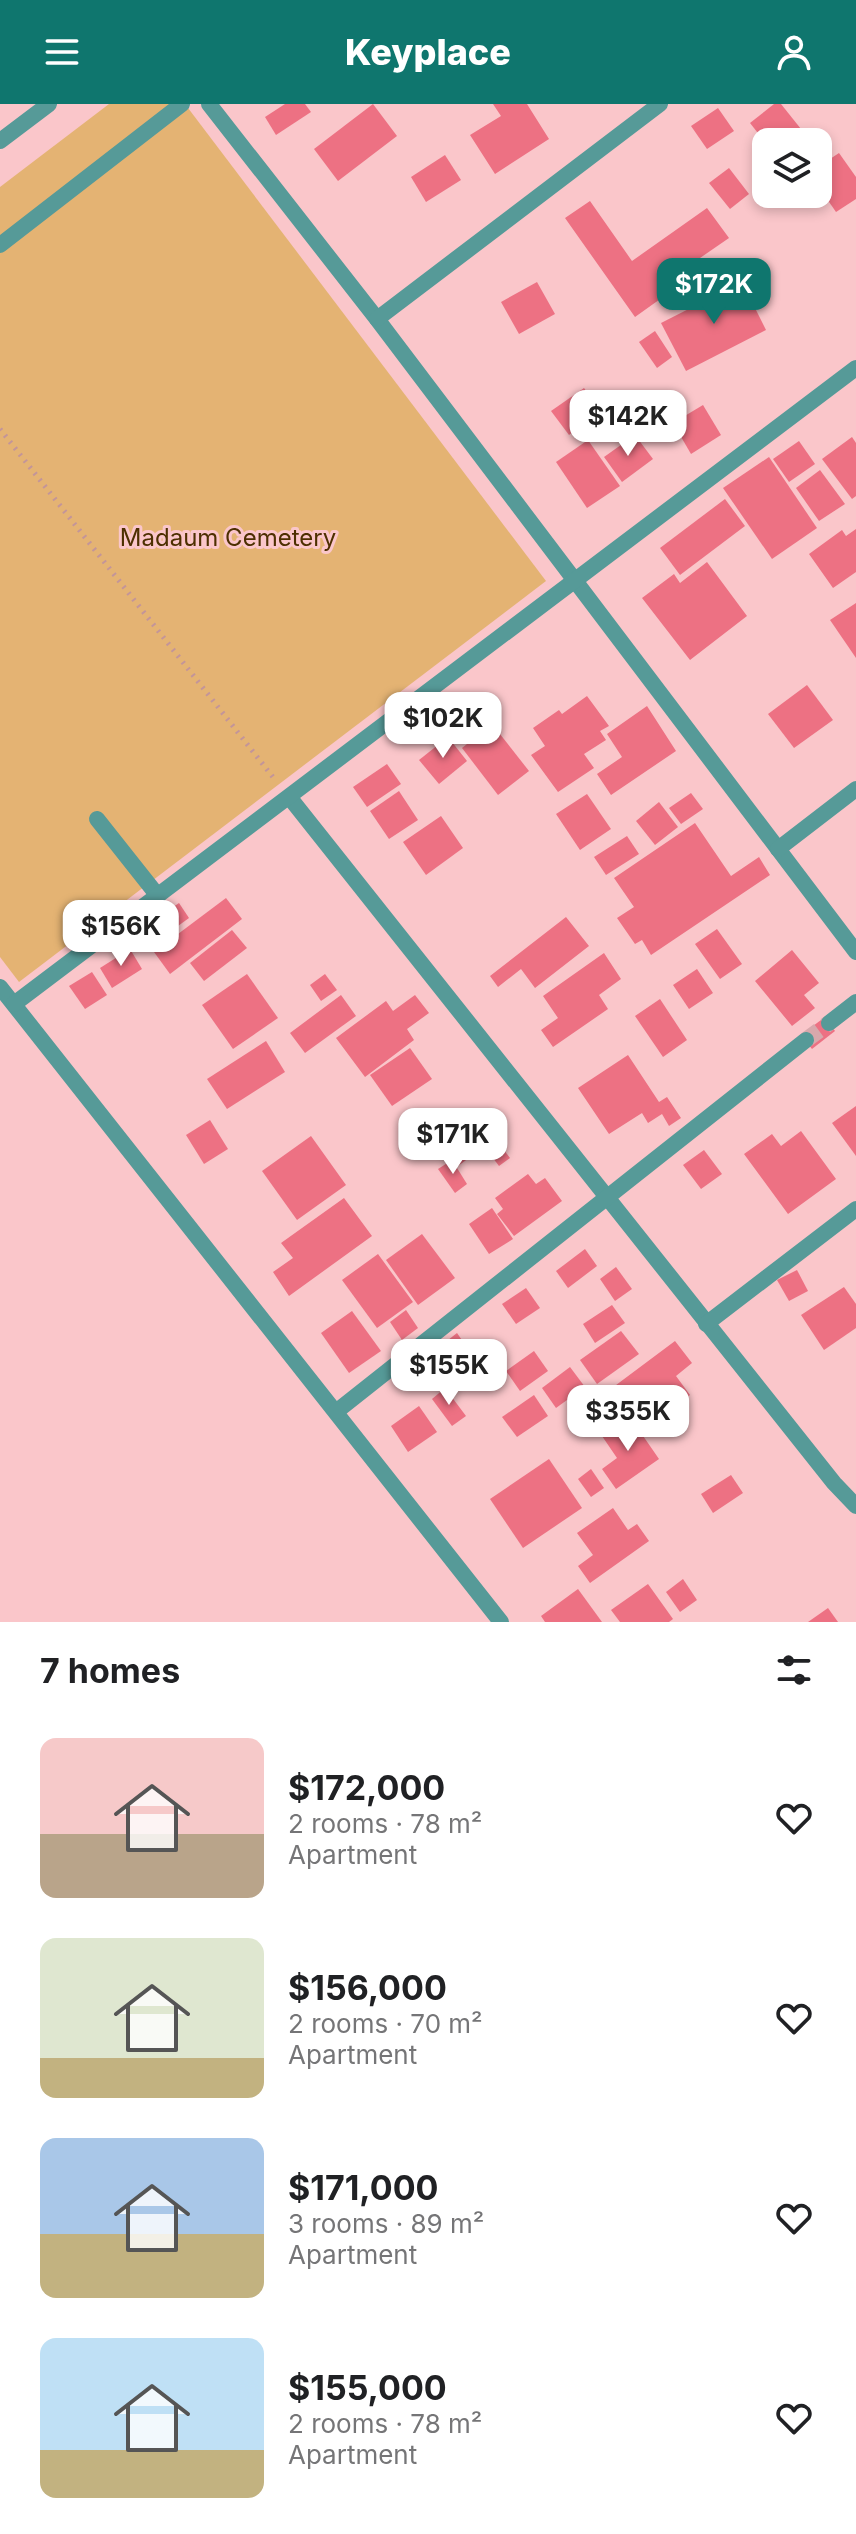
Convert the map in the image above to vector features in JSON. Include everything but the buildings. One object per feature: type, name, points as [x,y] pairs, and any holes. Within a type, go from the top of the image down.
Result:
[{"type":"street","points":[[0,141],[49,104]]},
{"type":"street","points":[[0,245],[182,104]]},
{"type":"street","points":[[209,104],[377,319],[856,952]]},
{"type":"street","points":[[377,319],[660,104]]},
{"type":"street","points":[[14,1004],[856,368]]},
{"type":"street","points":[[778,849],[856,789]]},
{"type":"street","points":[[290,798],[706,1324],[856,1506]]},
{"type":"street","points":[[97,819],[158,896]]},
{"type":"street","points":[[0,987],[501,1622]]},
{"type":"street","points":[[829,1023],[856,1002]]},
{"type":"street","points":[[337,1411],[806,1040]]},
{"type":"street","points":[[706,1324],[856,1209]]},
{"type":"path","points":[[0,429],[290,798]]},
{"type":"green space","name":"Madaum Cemetery","points":[[109,104],[185,104],[546,581],[19,982],[0,957],[0,187]]},
{"type":"tunnel","points":[[806,1040],[829,1023]]}]
